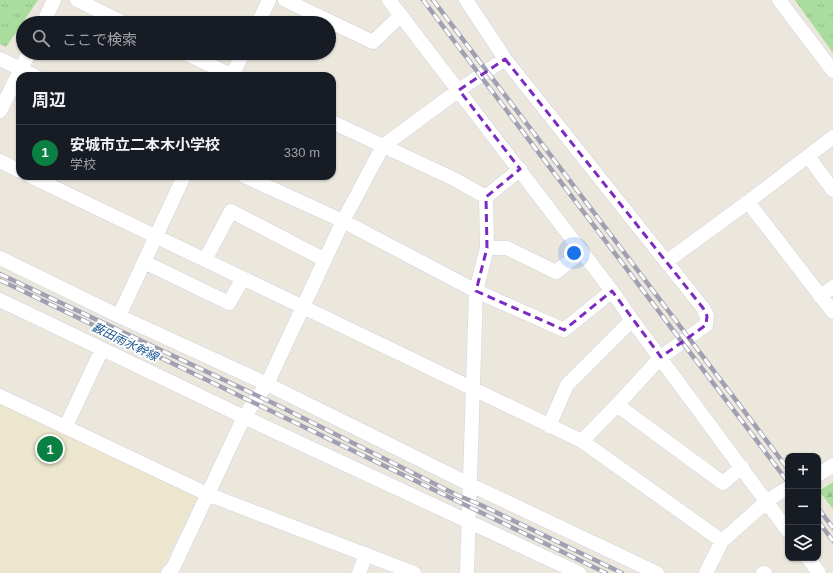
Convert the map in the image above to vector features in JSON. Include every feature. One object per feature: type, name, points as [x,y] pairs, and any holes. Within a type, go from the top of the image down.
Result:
[{"type":"street","points":[[46,16],[54,0]]},
{"type":"street","points":[[77,0],[110,16]]},
{"type":"street","points":[[261,16],[269,0]]},
{"type":"street","points":[[285,0],[319,16]]},
{"type":"street","points":[[389,0],[612,291],[785,527]]},
{"type":"street","points":[[466,0],[505,59],[706,312],[708,320],[706,325],[661,357],[582,441]]},
{"type":"street","points":[[779,0],[833,71]]},
{"type":"street","points":[[336,24],[374,42],[401,15]]},
{"type":"street","points":[[0,59],[27,72]]},
{"type":"street","points":[[176,571],[207,494],[244,418],[267,384],[343,221],[383,146],[459,90],[505,59]]},
{"type":"street","points":[[20,72],[26,60]]},
{"type":"street","points":[[200,60],[224,72]]},
{"type":"street","points":[[234,72],[240,60]]},
{"type":"street","points":[[0,111],[16,79]]},
{"type":"street","points":[[336,124],[454,179],[486,197]]},
{"type":"street","points":[[666,262],[833,137]]},
{"type":"street","points":[[808,156],[833,190]]},
{"type":"street","points":[[0,161],[16,169]]},
{"type":"street","points":[[486,197],[520,169]]},
{"type":"street","points":[[38,180],[582,441],[722,541]]},
{"type":"street","points":[[118,316],[182,180]]},
{"type":"street","points":[[253,180],[343,221],[476,291],[564,330],[612,291]]},
{"type":"street","points":[[467,573],[470,523],[476,291],[487,248],[486,197]]},
{"type":"street","points":[[748,202],[833,312]]},
{"type":"street","points":[[205,260],[230,211],[325,260]]},
{"type":"street","points":[[487,248],[507,248],[556,272],[582,252]]},
{"type":"street","points":[[0,258],[118,316],[267,384],[471,485],[657,573]]},
{"type":"street","points":[[144,262],[229,303],[243,278]]},
{"type":"street","points":[[820,296],[833,287]]},
{"type":"street","points":[[0,300],[244,418],[470,523],[552,566],[579,573]]},
{"type":"street","points":[[549,426],[567,385],[632,320]]},
{"type":"street","points":[[66,426],[102,349]]},
{"type":"street","points":[[0,396],[207,494],[414,573]]},
{"type":"street","points":[[617,405],[723,483],[742,467]]},
{"type":"street","points":[[821,473],[833,465]]},
{"type":"street","points":[[706,573],[722,541],[766,502],[779,492],[786,489]]},
{"type":"street","points":[[359,573],[366,554]]},
{"type":"street","points":[[810,561],[819,573]]},
{"type":"highlighted area","points":[[505,59],[703,308],[707,316],[706,325],[661,357],[612,291],[564,330],[476,291],[487,248],[486,197],[520,169],[459,90]]},
{"type":"shaded area","points":[[0,401],[198,497],[159,573],[0,573]]},
{"type":"green space","points":[[0,0],[38,0],[27,16],[16,16],[16,32],[6,47],[0,44]]},
{"type":"green space","points":[[795,0],[833,0],[833,53]]},
{"type":"green space","points":[[833,482],[833,509],[821,494],[821,490]]},
{"type":"railway","points":[[423,0],[785,478]]},
{"type":"railway","points":[[433,0],[785,465]]},
{"type":"railway","points":[[0,274],[277,405],[457,495],[481,505],[622,573]]},
{"type":"railway","points":[[0,280],[606,573]]},
{"type":"railway","points":[[821,512],[833,528]]},
{"type":"railway","points":[[821,525],[833,541]]},
{"type":"place","name":"安城市立二本木小学校","points":[[50,449]]},
{"type":"water label","name":"薮田雨水幹線","points":[[125,342]]}]
